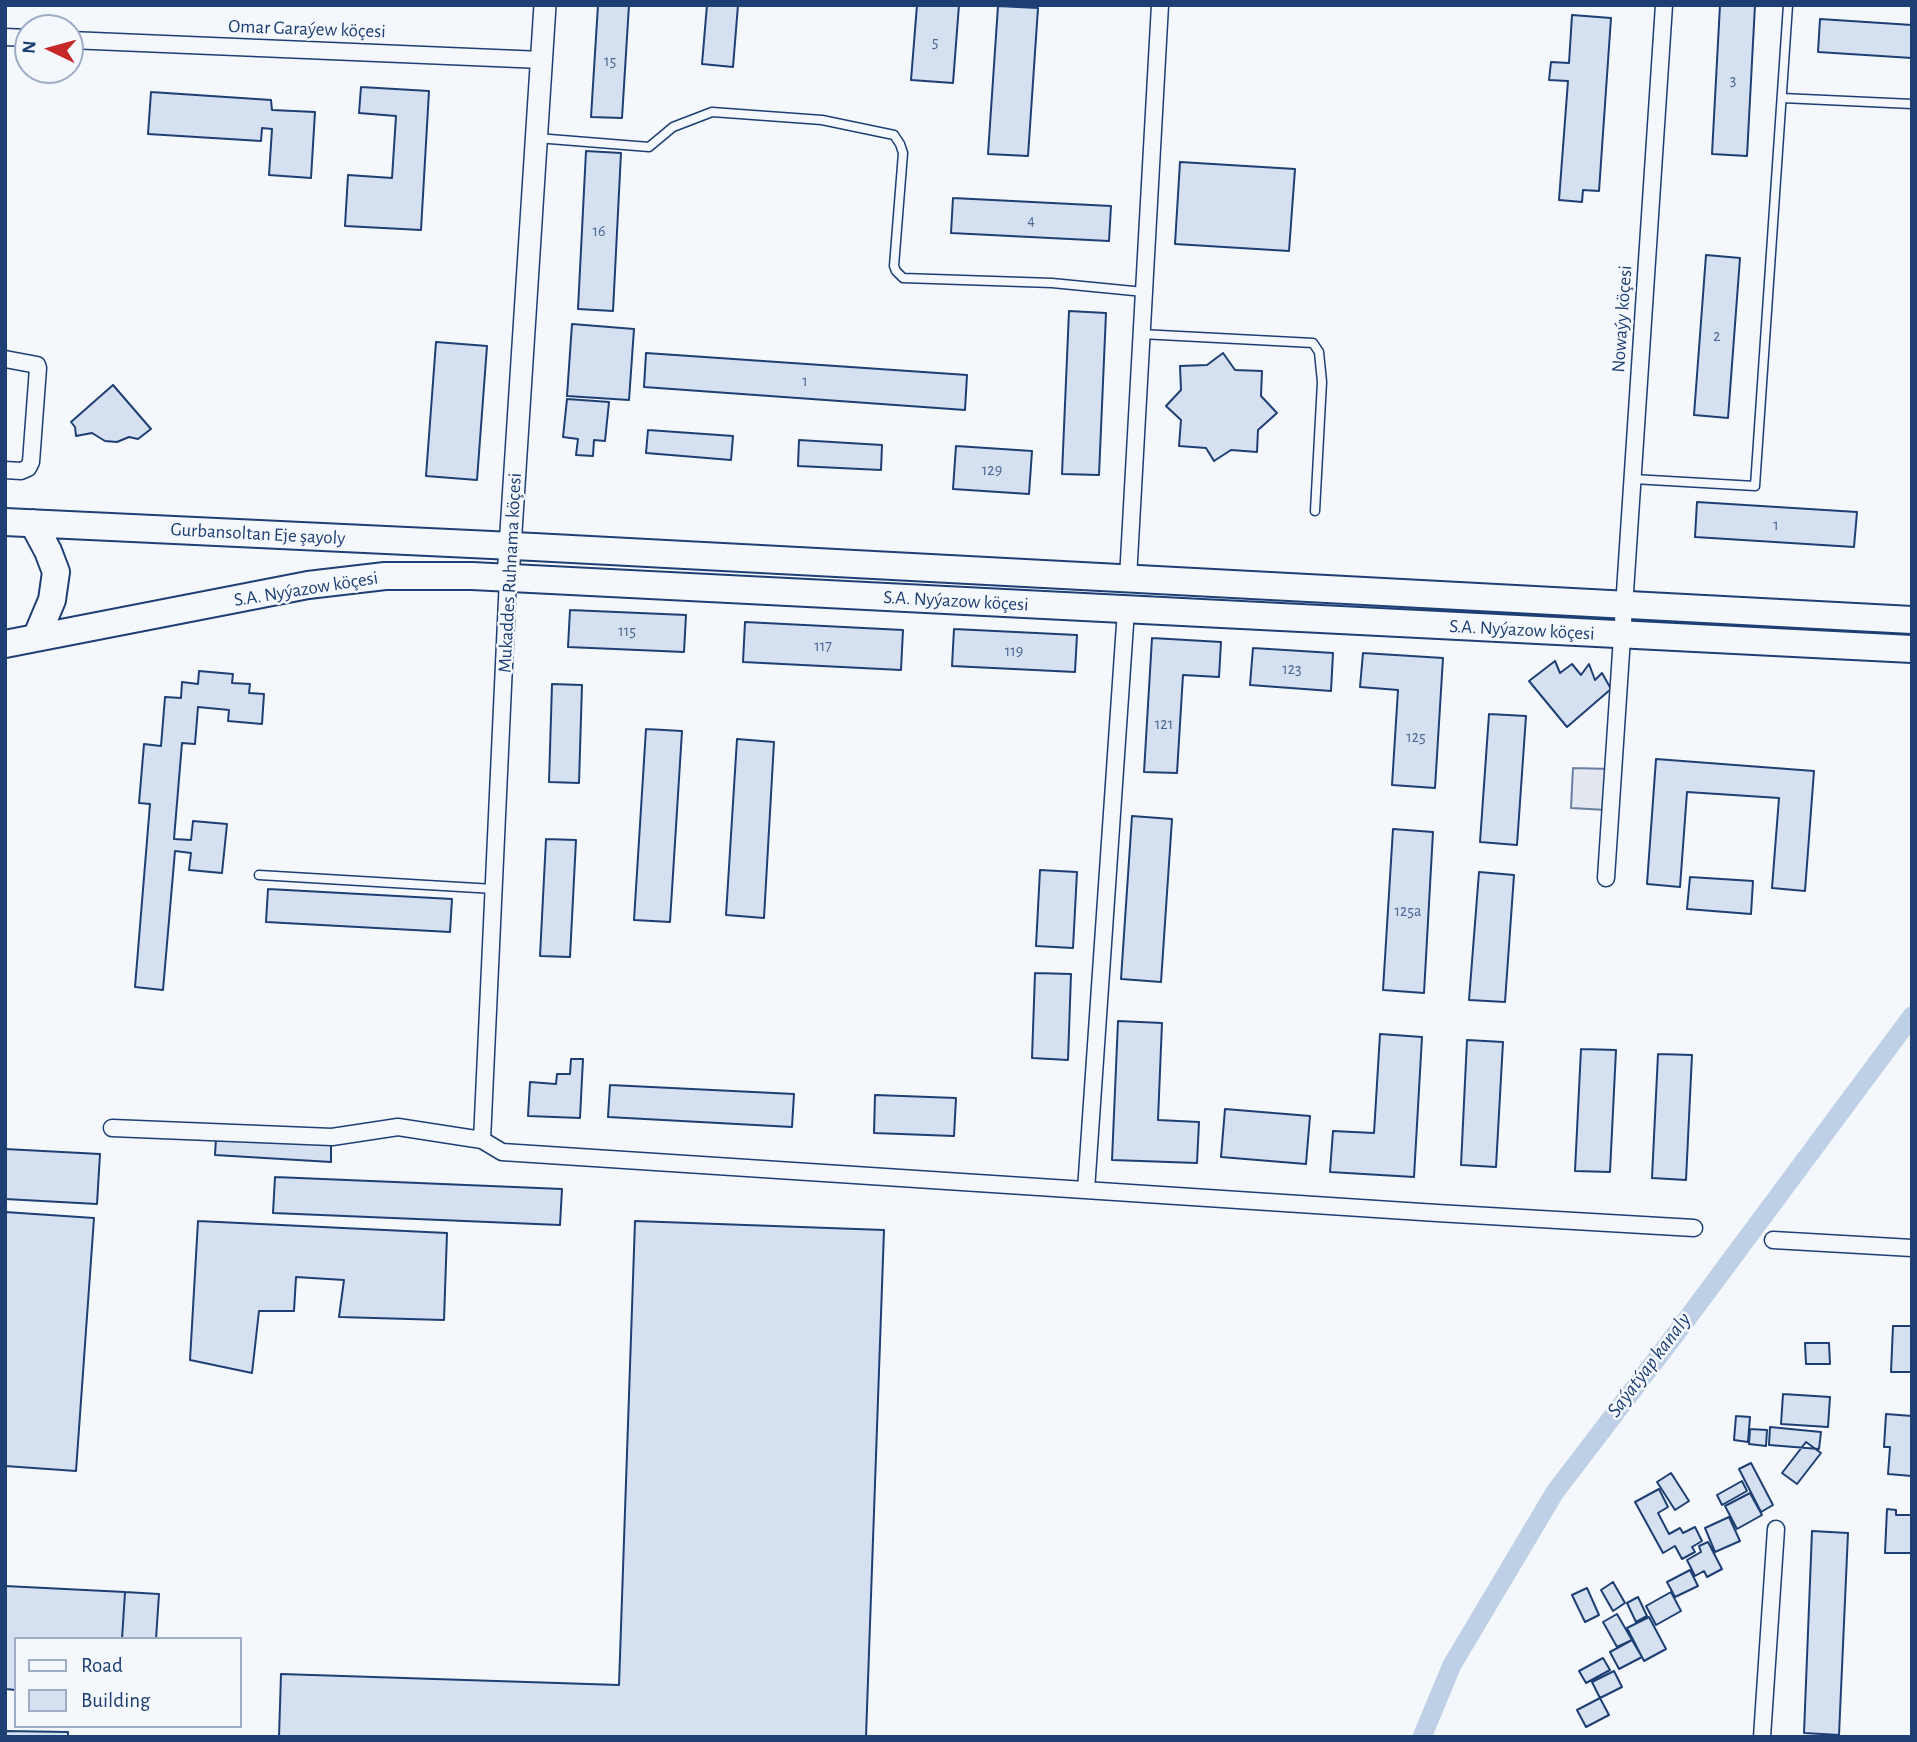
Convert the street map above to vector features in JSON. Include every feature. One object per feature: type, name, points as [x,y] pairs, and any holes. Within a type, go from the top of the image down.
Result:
[{"type":"main road","name":"Gurbansoltan Eje şayoly","points":[[5,522],[511,545]]},
{"type":"main road","points":[[33,523],[56,572],[52,600],[36,638]]},
{"type":"main road","name":"S.A. Nyýazow köçesi","points":[[511,545],[1912,620]]},
{"type":"main road","name":"S.A. Nyýazow köçesi","points":[[5,644],[342,580],[385,576],[508,578],[1912,649]]},
{"type":"street","name":"Mukaddes Ruhnama köçesi","points":[[482,1140],[508,578],[545,5]]},
{"type":"street","points":[[1128,578],[1160,5]]},
{"type":"street","name":"Nowaýy köçesi","points":[[1606,878],[1664,5]]},
{"type":"street","name":"Omar Garaýew köçesi","points":[[84,41],[542,61]]},
{"type":"street","points":[[5,359],[37,365],[38,368],[31,461],[28,468],[21,471],[5,470]]},
{"type":"street","points":[[1086,1190],[1126,610]]},
{"type":"street","points":[[112,1128],[332,1137],[398,1127],[482,1140],[502,1152],[1694,1228]]},
{"type":"street","points":[[1773,1240],[1912,1248]]},
{"type":"street","points":[[1762,1737],[1776,1529]]},
{"type":"lane","points":[[1633,479],[1755,486],[1788,5]]},
{"type":"lane","points":[[1782,98],[1912,104]]},
{"type":"lane","points":[[537,138],[649,147],[673,127],[712,112],[822,120],[894,135],[903,153],[894,266],[903,278],[1052,283],[1144,292]]},
{"type":"lane","points":[[1141,334],[1313,343],[1319,352],[1322,382],[1315,512]]},
{"type":"lane","points":[[259,875],[494,889]]},
{"type":"shaded area","points":[[1573,768],[1611,769],[1606,810],[1571,808]]},
{"type":"building","points":[[598,5],[629,5],[622,118],[591,117]]},
{"type":"building","points":[[707,5],[738,5],[733,67],[702,64]]},
{"type":"building","points":[[917,5],[959,5],[953,83],[911,80]]},
{"type":"building","points":[[1720,5],[1755,5],[1747,156],[1712,154]]},
{"type":"building","points":[[998,6],[1038,8],[1028,156],[988,154]]},
{"type":"building","points":[[1572,15],[1611,18],[1599,191],[1583,190],[1582,202],[1559,200],[1568,81],[1549,80],[1551,62],[1569,63]]},
{"type":"building","points":[[1820,19],[1912,25],[1912,58],[1818,52]]},
{"type":"building","points":[[361,87],[429,91],[421,230],[345,226],[348,175],[392,178],[396,116],[359,113]]},
{"type":"building","points":[[151,92],[271,100],[272,110],[315,112],[311,178],[269,175],[272,129],[262,128],[261,141],[148,134]]},
{"type":"building","points":[[586,151],[621,153],[613,311],[578,309]]},
{"type":"building","points":[[1180,162],[1295,169],[1289,251],[1175,244]]},
{"type":"building","points":[[953,198],[1111,206],[1109,241],[951,233]]},
{"type":"building","points":[[1706,255],[1740,258],[1728,418],[1694,415]]},
{"type":"building","points":[[1069,311],[1106,313],[1099,475],[1062,474]]},
{"type":"building","points":[[572,324],[634,329],[629,400],[567,396]]},
{"type":"building","points":[[436,342],[487,346],[477,480],[426,476]]},
{"type":"building","points":[[646,353],[967,375],[965,410],[644,387]]},
{"type":"building","points":[[1223,353],[1235,370],[1262,371],[1261,396],[1277,413],[1258,430],[1257,452],[1231,450],[1214,461],[1206,448],[1179,446],[1181,420],[1166,406],[1181,390],[1180,366],[1207,365]]},
{"type":"building","points":[[113,385],[151,429],[138,439],[129,437],[117,442],[105,441],[92,433],[76,436],[71,422]]},
{"type":"building","points":[[567,399],[609,402],[605,441],[594,440],[593,456],[576,455],[578,439],[563,437]]},
{"type":"building","points":[[648,430],[733,436],[731,460],[646,453]]},
{"type":"building","points":[[799,440],[882,445],[881,470],[798,466]]},
{"type":"building","points":[[956,446],[1032,451],[1029,494],[953,489]]},
{"type":"building","points":[[1697,502],[1857,512],[1854,547],[1695,537]]},
{"type":"building","points":[[570,610],[686,615],[684,652],[568,647]]},
{"type":"building","points":[[745,622],[903,630],[901,670],[743,662]]},
{"type":"building","points":[[954,629],[1077,635],[1075,672],[952,666]]},
{"type":"building","points":[[1152,638],[1221,642],[1219,677],[1183,675],[1177,773],[1144,772]]},
{"type":"building","points":[[1253,648],[1333,653],[1331,691],[1250,685]]},
{"type":"building","points":[[1363,653],[1443,658],[1435,788],[1392,785],[1398,690],[1360,687]]},
{"type":"building","points":[[1555,661],[1560,673],[1572,664],[1581,675],[1589,664],[1595,680],[1602,673],[1611,689],[1567,727],[1529,681]]},
{"type":"building","points":[[199,671],[233,674],[232,683],[250,684],[249,693],[264,694],[262,724],[228,721],[229,710],[198,707],[195,744],[182,743],[174,839],[191,840],[193,821],[227,824],[222,873],[189,870],[191,853],[175,851],[163,990],[135,987],[150,804],[139,803],[144,744],[161,746],[165,697],[181,698],[182,682],[198,684]]},
{"type":"building","points":[[552,684],[582,685],[579,783],[549,782]]},
{"type":"building","points":[[1489,714],[1526,716],[1517,845],[1480,842]]},
{"type":"building","points":[[646,729],[682,731],[670,922],[634,920]]},
{"type":"building","points":[[737,739],[774,742],[764,918],[726,915]]},
{"type":"building","points":[[1656,759],[1814,771],[1805,891],[1772,888],[1779,798],[1687,792],[1680,887],[1647,884]]},
{"type":"building","points":[[1132,816],[1172,819],[1161,982],[1121,979]]},
{"type":"building","points":[[1393,829],[1433,832],[1424,993],[1383,990]]},
{"type":"building","points":[[546,839],[576,840],[570,957],[540,956]]},
{"type":"building","points":[[1040,870],[1077,872],[1073,948],[1036,946]]},
{"type":"building","points":[[1479,872],[1514,875],[1505,1002],[1469,1000]]},
{"type":"building","points":[[1690,877],[1753,881],[1751,914],[1687,909]]},
{"type":"building","points":[[268,889],[452,899],[450,932],[266,922]]},
{"type":"building","points":[[1035,973],[1071,974],[1068,1060],[1032,1058]]},
{"type":"building","points":[[1118,1021],[1162,1023],[1158,1120],[1199,1122],[1197,1163],[1112,1160]]},
{"type":"building","points":[[1380,1034],[1422,1037],[1414,1177],[1330,1172],[1333,1131],[1374,1133]]},
{"type":"building","points":[[1467,1040],[1503,1042],[1496,1167],[1461,1165]]},
{"type":"building","points":[[1581,1049],[1616,1050],[1610,1172],[1575,1171]]},
{"type":"building","points":[[1658,1054],[1692,1055],[1686,1180],[1652,1178]]},
{"type":"building","points":[[571,1059],[583,1059],[580,1118],[528,1116],[530,1082],[556,1084],[557,1074],[570,1074]]},
{"type":"building","points":[[610,1085],[794,1094],[792,1127],[608,1117]]},
{"type":"building","points":[[875,1095],[956,1098],[954,1136],[874,1133]]},
{"type":"building","points":[[1225,1109],[1310,1116],[1306,1164],[1221,1157]]},
{"type":"building","points":[[216,1138],[331,1145],[331,1162],[215,1155]]},
{"type":"building","points":[[5,1149],[100,1154],[97,1204],[5,1199]]},
{"type":"building","points":[[275,1177],[562,1189],[560,1225],[273,1213]]},
{"type":"building","points":[[5,1212],[94,1218],[76,1471],[5,1466]]},
{"type":"building","points":[[198,1221],[447,1233],[444,1320],[339,1317],[344,1280],[296,1277],[294,1311],[259,1311],[252,1373],[190,1360]]},
{"type":"building","points":[[635,1221],[884,1230],[866,1737],[279,1737],[281,1674],[619,1685]]},
{"type":"building","points":[[1893,1326],[1912,1326],[1912,1372],[1891,1372]]},
{"type":"building","points":[[1805,1343],[1829,1343],[1830,1364],[1806,1364]]},
{"type":"building","points":[[1783,1394],[1830,1397],[1828,1427],[1781,1424]]},
{"type":"building","points":[[1886,1414],[1912,1416],[1912,1476],[1888,1474],[1890,1447],[1884,1447]]},
{"type":"building","points":[[1736,1416],[1750,1417],[1748,1442],[1734,1440]]},
{"type":"building","points":[[1770,1427],[1821,1432],[1819,1449],[1769,1445]]},
{"type":"building","points":[[1750,1429],[1767,1430],[1766,1446],[1749,1444]]},
{"type":"building","points":[[1806,1442],[1821,1453],[1797,1484],[1782,1473]]},
{"type":"building","points":[[1751,1463],[1773,1505],[1761,1512],[1739,1469]]},
{"type":"building","points":[[1671,1473],[1689,1501],[1675,1510],[1657,1482]]},
{"type":"building","points":[[1742,1481],[1747,1491],[1722,1505],[1717,1495]]},
{"type":"building","points":[[1659,1489],[1668,1507],[1658,1513],[1669,1534],[1680,1528],[1683,1533],[1695,1527],[1702,1541],[1692,1547],[1695,1552],[1682,1559],[1675,1546],[1663,1553],[1635,1502]]},
{"type":"building","points":[[1750,1493],[1762,1515],[1737,1529],[1725,1506]]},
{"type":"building","points":[[1887,1509],[1896,1510],[1896,1515],[1912,1515],[1912,1553],[1885,1553]]},
{"type":"building","points":[[1729,1517],[1740,1541],[1715,1552],[1705,1528]]},
{"type":"building","points":[[1812,1531],[1848,1533],[1839,1735],[1804,1733]]},
{"type":"building","points":[[1708,1542],[1722,1569],[1707,1577],[1704,1571],[1695,1576],[1687,1560],[1701,1552],[1699,1546]]},
{"type":"building","points":[[1690,1570],[1698,1586],[1675,1597],[1667,1582]]},
{"type":"building","points":[[1613,1582],[1625,1603],[1613,1611],[1601,1590]]},
{"type":"building","points":[[5,1586],[125,1592],[122,1637],[14,1637],[14,1690],[5,1689]]},
{"type":"building","points":[[1587,1588],[1599,1615],[1585,1622],[1572,1595]]},
{"type":"building","points":[[125,1592],[159,1594],[156,1637],[122,1637]]},
{"type":"building","points":[[1671,1592],[1681,1611],[1656,1625],[1646,1606]]},
{"type":"building","points":[[1638,1597],[1647,1616],[1636,1622],[1627,1603]]},
{"type":"building","points":[[1617,1614],[1632,1640],[1617,1647],[1603,1622]]},
{"type":"building","points":[[1649,1617],[1666,1649],[1644,1661],[1627,1628]]},
{"type":"building","points":[[1632,1640],[1642,1657],[1619,1669],[1610,1652]]},
{"type":"building","points":[[1603,1658],[1610,1670],[1586,1683],[1579,1671]]},
{"type":"building","points":[[1614,1671],[1622,1687],[1600,1698],[1592,1682]]},
{"type":"building","points":[[1600,1698],[1609,1715],[1586,1727],[1577,1710]]},
{"type":"building","points":[[5,1731],[68,1732],[68,1737],[5,1737]]},
{"type":"waterway","name":"Saýatýap kanaly","points":[[1422,1737],[1452,1665],[1555,1492],[1912,1016]]}]
